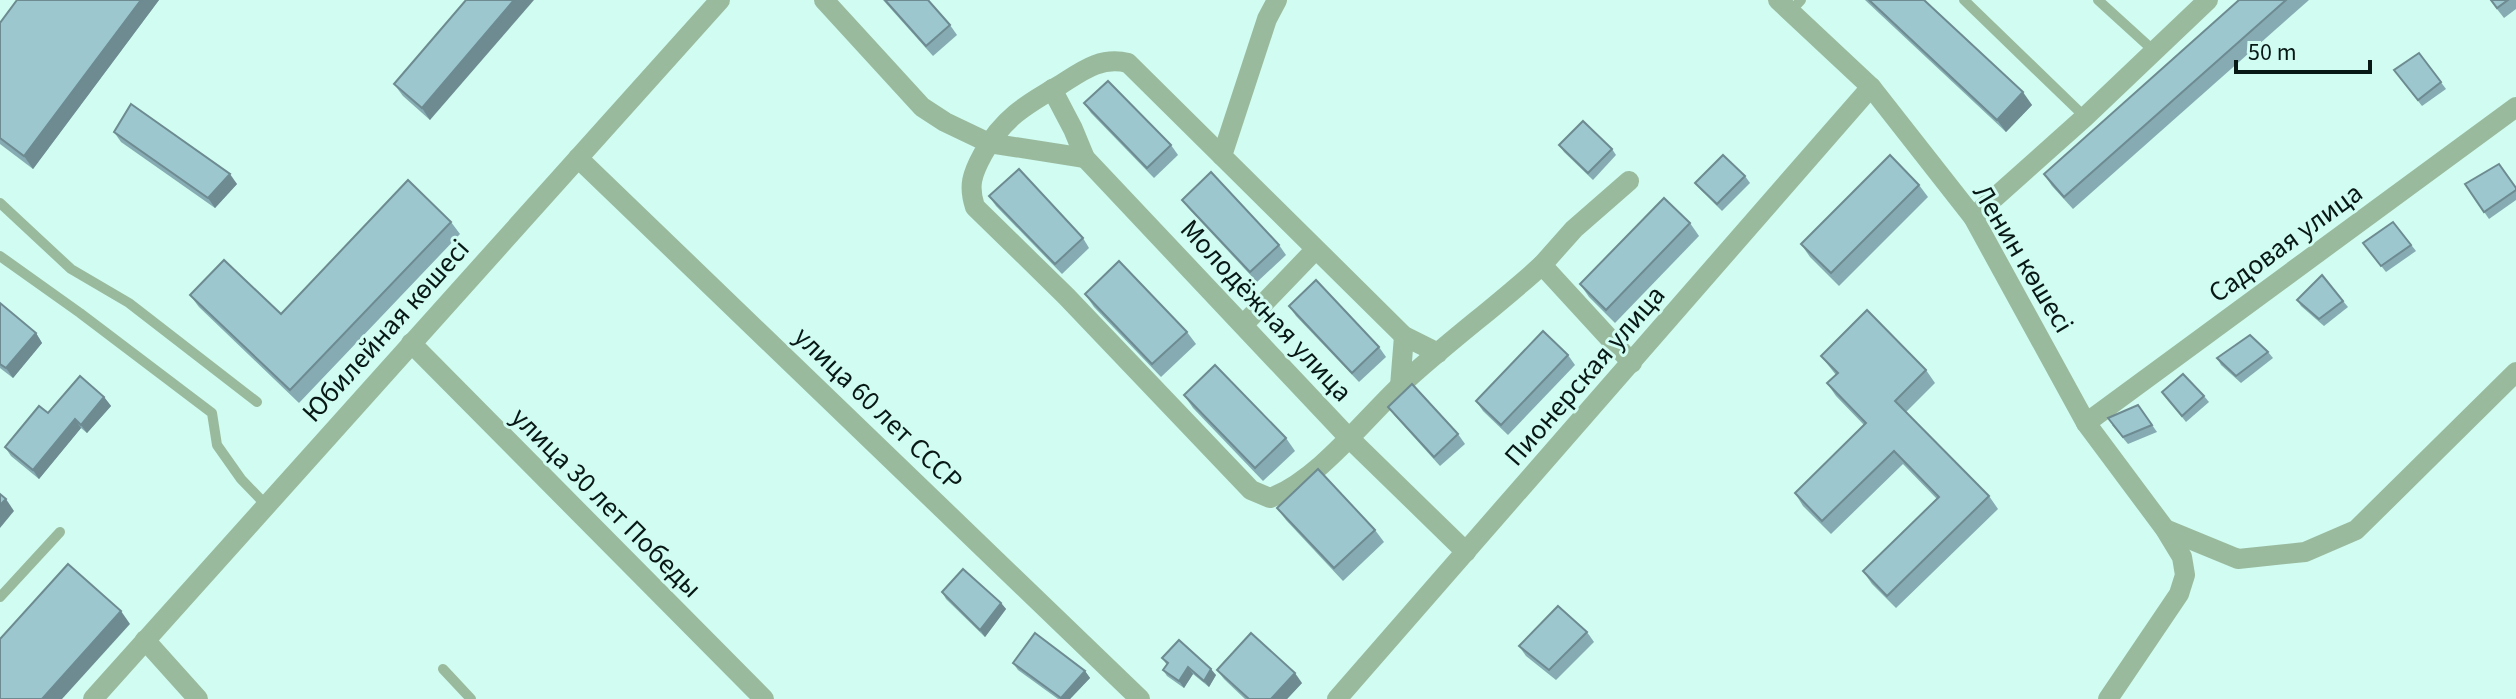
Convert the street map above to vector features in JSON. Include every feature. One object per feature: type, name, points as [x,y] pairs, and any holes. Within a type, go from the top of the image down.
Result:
[{"type":"street","name":"Юбилейная көшесі","points":[[93,699],[720,0]]},
{"type":"street","points":[[824,0],[922,107],[945,122],[989,143],[1085,158]]},
{"type":"street","points":[[1222,156],[1267,19],[1277,0]]},
{"type":"street","points":[[1973,217],[2085,117],[2208,0]]},
{"type":"street","name":"Ленин көшесі","points":[[1790,4],[1871,87],[1973,217],[2086,423],[2165,529],[2182,557],[2185,575],[2179,594],[2108,699]]},
{"type":"street","points":[[1438,353],[1404,336],[1128,63],[1114,60],[1095,64],[1021,109],[1001,125],[972,173],[970,191],[975,207],[1066,296],[1251,490],[1270,498],[1288,492],[1349,438],[1400,386],[1542,265],[1574,229],[1629,181]]},
{"type":"street","name":"Пионерская улица","points":[[1349,695],[1466,552],[1871,87]]},
{"type":"street","name":"Молодёжная улица","points":[[1052,89],[1085,158],[1349,438],[1466,552]]},
{"type":"street","name":"Садовая улица","points":[[2086,423],[2516,107]]},
{"type":"street","name":"улица 60 лет СССР","points":[[578,158],[1140,699]]},
{"type":"street","points":[[1244,324],[1315,250]]},
{"type":"street","points":[[1542,265],[1632,363]]},
{"type":"street","points":[[1400,386],[1404,336]]},
{"type":"street","name":"улица 30 лет Победы","points":[[411,343],[764,699]]},
{"type":"street","points":[[2165,529],[2238,559],[2305,552],[2356,530],[2516,372]]},
{"type":"street","points":[[145,640],[196,698]]},
{"type":"lane","points":[[1964,0],[2085,117]]},
{"type":"lane","points":[[2098,0],[2154,51]]},
{"type":"lane","points":[[0,203],[71,269],[129,303],[257,402]]},
{"type":"lane","points":[[0,256],[212,413],[217,445],[241,479],[266,505]]},
{"type":"lane","points":[[0,597],[60,532]]},
{"type":"lane","points":[[443,669],[471,699]]},
{"type":"building","points":[[17,0],[141,0],[24,156],[0,138],[0,23]]},
{"type":"building","points":[[466,0],[514,0],[422,108],[394,84]]},
{"type":"building","points":[[885,0],[928,0],[950,25],[926,46]]},
{"type":"building","points":[[1869,0],[1924,0],[2023,92],[1997,120]]},
{"type":"building","points":[[2239,0],[2286,0],[2064,197],[2044,174]]},
{"type":"building","points":[[2491,0],[2508,0],[2497,8]]},
{"type":"building","points":[[2419,53],[2441,82],[2418,100],[2394,70]]},
{"type":"building","points":[[1108,81],[1171,145],[1147,168],[1084,103]]},
{"type":"building","points":[[131,104],[230,174],[208,198],[114,132]]},
{"type":"building","points":[[1583,121],[1612,149],[1588,173],[1559,145]]},
{"type":"building","points":[[1723,155],[1745,176],[1717,204],[1695,183]]},
{"type":"building","points":[[1890,155],[1919,185],[1831,273],[1801,244]]},
{"type":"building","points":[[2499,164],[2516,190],[2484,212],[2465,184]]},
{"type":"building","points":[[1019,169],[1083,238],[1055,264],[989,196]]},
{"type":"building","points":[[1211,172],[1279,245],[1250,272],[1182,200]]},
{"type":"building","points":[[408,180],[451,222],[290,390],[190,295],[224,260],[281,314]]},
{"type":"building","points":[[1664,198],[1690,223],[1606,310],[1580,284]]},
{"type":"building","points":[[2393,222],[2411,245],[2381,266],[2363,243]]},
{"type":"building","points":[[1119,261],[1187,332],[1152,364],[1085,294]]},
{"type":"building","points":[[2322,275],[2343,301],[2319,319],[2297,300]]},
{"type":"building","points":[[1316,280],[1379,347],[1352,373],[1289,306]]},
{"type":"building","points":[[0,303],[36,333],[6,368],[0,364]]},
{"type":"building","points":[[1867,310],[1926,370],[1895,401],[1989,496],[1887,596],[1863,571],[1939,497],[1894,451],[1822,521],[1795,493],[1866,423],[1827,383],[1838,373],[1821,356]]},
{"type":"building","points":[[1543,331],[1568,355],[1501,425],[1476,401]]},
{"type":"building","points":[[2250,335],[2268,352],[2236,376],[2217,358]]},
{"type":"building","points":[[1215,365],[1286,438],[1255,468],[1184,395]]},
{"type":"building","points":[[2183,374],[2204,396],[2182,416],[2162,392]]},
{"type":"building","points":[[80,376],[104,397],[81,425],[75,419],[33,470],[5,447],[39,406],[48,413]]},
{"type":"building","points":[[1412,384],[1458,434],[1434,457],[1388,407]]},
{"type":"building","points":[[2138,405],[2152,425],[2123,437],[2108,418]]},
{"type":"building","points":[[1318,469],[1375,530],[1334,568],[1277,508]]},
{"type":"building","points":[[68,564],[121,611],[42,699],[0,699],[0,639]]},
{"type":"building","points":[[963,569],[1001,603],[980,630],[942,592]]},
{"type":"building","points":[[1558,606],[1587,632],[1549,670],[1519,646]]},
{"type":"building","points":[[1035,633],[1085,671],[1061,698],[1013,663]]},
{"type":"building","points":[[1251,633],[1295,673],[1271,699],[1249,699],[1217,670]]},
{"type":"building","points":[[1179,640],[1211,669],[1204,681],[1188,667],[1179,681],[1163,670],[1168,663],[1162,658]]}]
